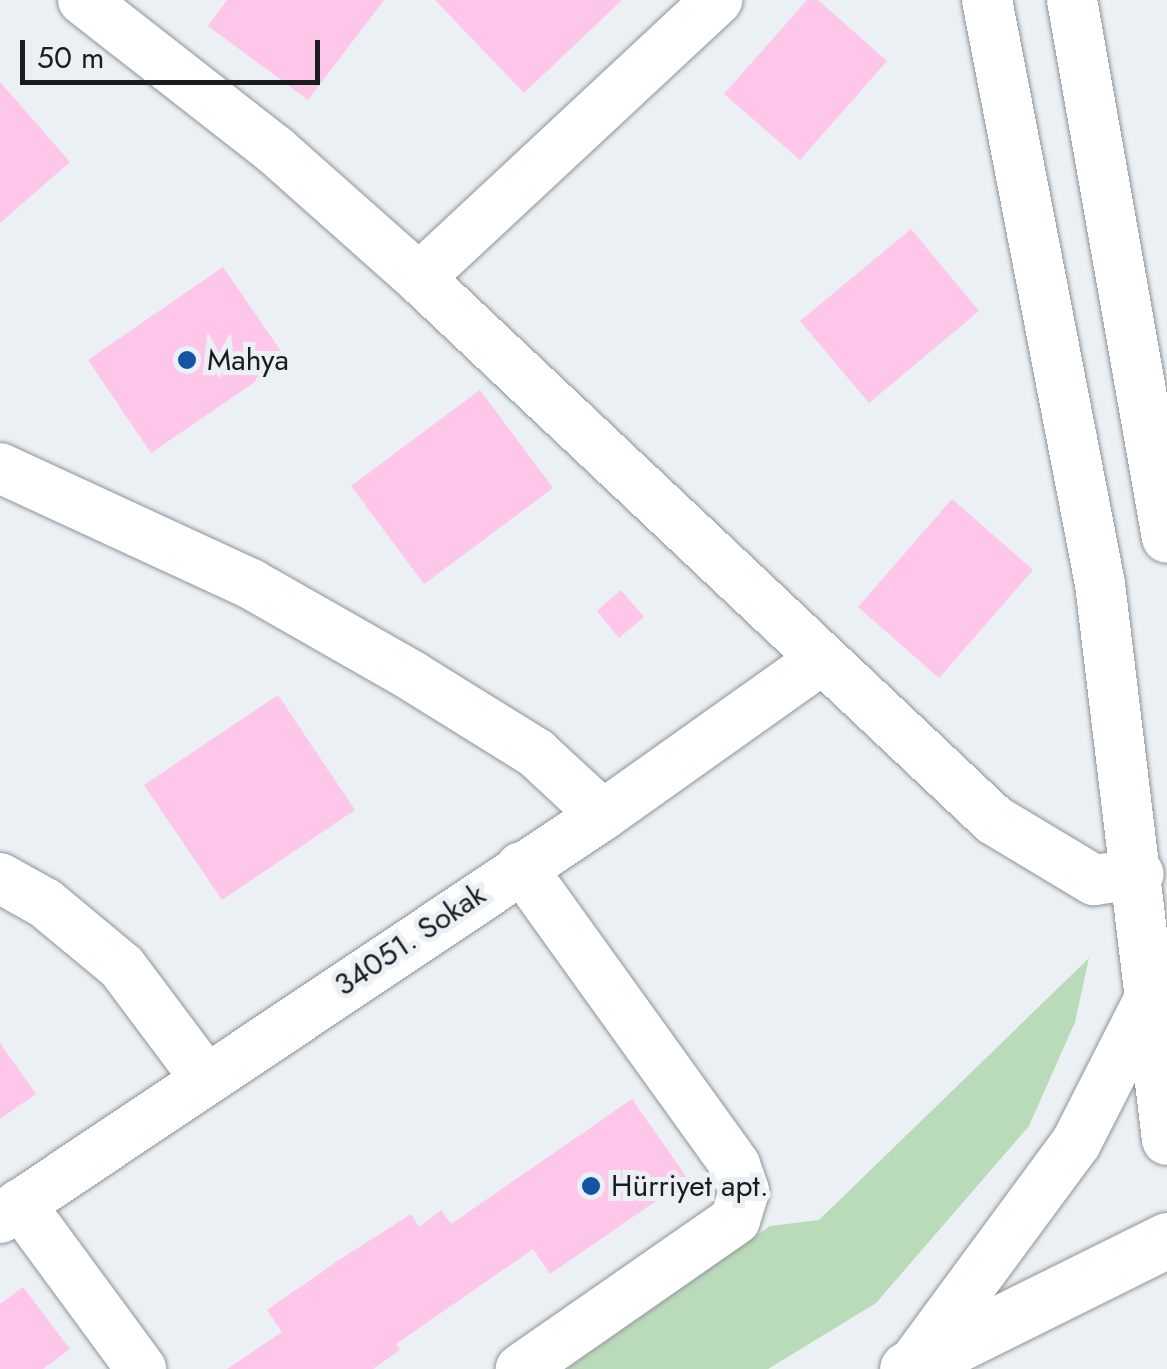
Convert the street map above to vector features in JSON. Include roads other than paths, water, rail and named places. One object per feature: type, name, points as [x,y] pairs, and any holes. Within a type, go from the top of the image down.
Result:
[{"type":"main road","points":[[908,1368],[1167,1240]]},
{"type":"street","points":[[419,278],[717,0]]},
{"type":"street","points":[[986,0],[1100,584],[1139,874],[1167,1140]]},
{"type":"street","points":[[1072,0],[1167,538]]},
{"type":"street","points":[[114,8],[419,278],[820,661],[994,820],[1094,880],[1139,874]]},
{"type":"street","points":[[0,468],[251,584],[380,657],[536,753],[602,815]]},
{"type":"street","name":"34051. Sokak","points":[[10,1211],[602,815],[820,661]]},
{"type":"street","points":[[521,866],[735,1165],[744,1191],[734,1220],[521,1369]]},
{"type":"street","points":[[0,878],[45,903],[122,967],[205,1078]]},
{"type":"street","points":[[908,1368],[1076,1142],[1152,994]]},
{"type":"street","points":[[10,1211],[141,1369]]},
{"type":"place","name":"Mahya","points":[[187,360]]},
{"type":"place","name":"Hürriyet apt.","points":[[591,1186]]}]
